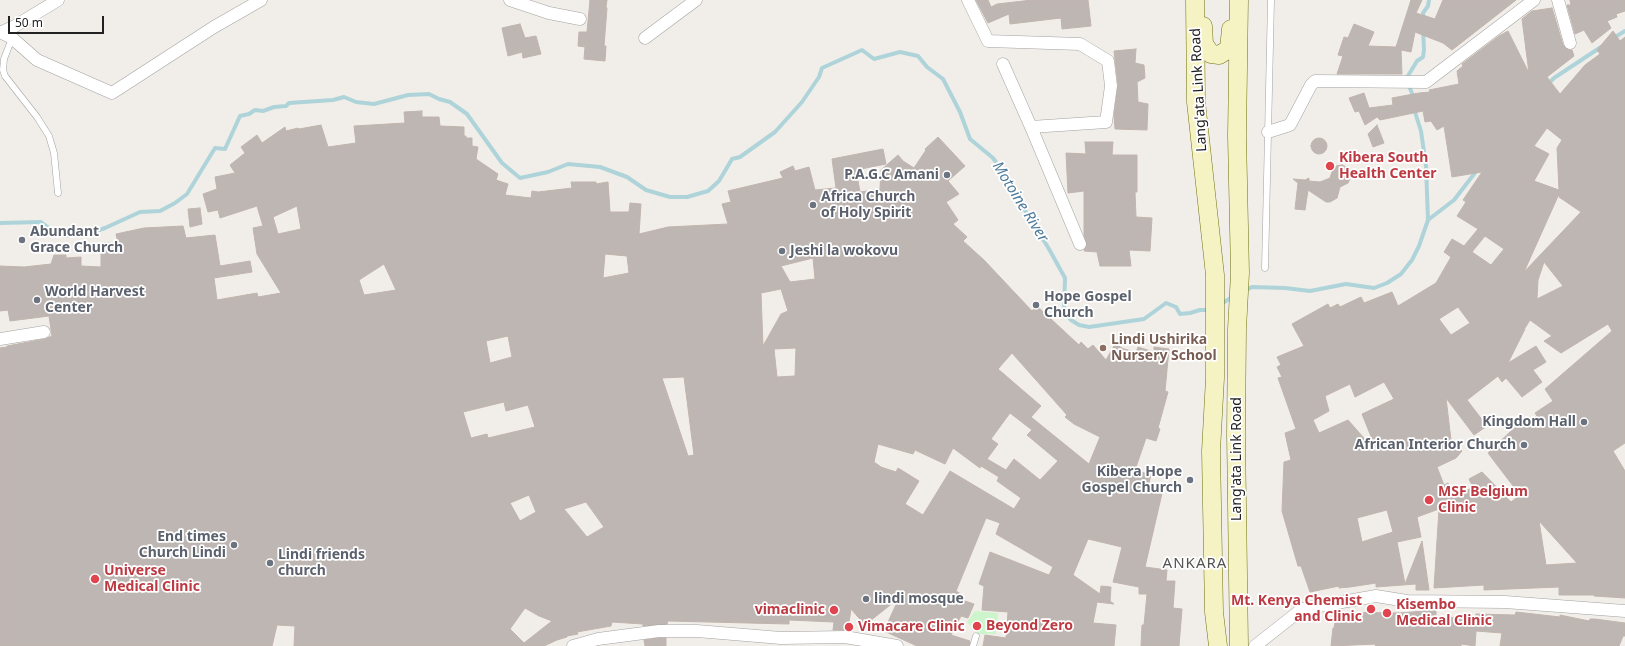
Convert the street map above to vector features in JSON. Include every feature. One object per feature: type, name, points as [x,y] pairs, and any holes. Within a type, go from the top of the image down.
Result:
[{"type":"main road","name":"Lang'ata Link Road","points":[[1195,0],[1196,102],[1215,275],[1212,467],[1214,612],[1218,646]]},
{"type":"main road","points":[[1202,0],[1204,44],[1212,54],[1219,55],[1229,49],[1232,0]]},
{"type":"main road","name":"Lang'ata Link Road","points":[[1239,0],[1237,136],[1240,273],[1237,329],[1236,434],[1239,646]]},
{"type":"street","points":[[58,0],[15,26],[5,34],[37,60],[112,93],[261,0]]},
{"type":"street","points":[[510,0],[549,13],[580,19]]},
{"type":"street","points":[[645,38],[696,0]]},
{"type":"street","points":[[968,0],[988,41],[1080,44],[1108,61],[1111,86],[1106,122],[1031,127]]},
{"type":"street","points":[[1268,132],[1290,125],[1311,85],[1315,81],[1426,82],[1534,0]]},
{"type":"street","points":[[1558,0],[1570,43]]},
{"type":"street","points":[[1004,64],[1080,244]]},
{"type":"street","points":[[0,339],[44,332]]},
{"type":"street","points":[[1259,643],[1302,609],[1376,596],[1407,601],[1505,602],[1625,611]]},
{"type":"street","points":[[573,646],[598,640],[659,631],[697,631],[780,638],[845,637],[897,646]]},
{"type":"lane","points":[[1265,268],[1271,0]]},
{"type":"lane","points":[[5,34],[3,70],[5,76],[50,136],[54,153],[58,193]]},
{"type":"lane","points":[[973,646],[976,636]]},
{"type":"green space","points":[[975,611],[998,613],[996,634],[978,634],[967,622]]},
{"type":"building","points":[[590,0],[607,0],[604,46],[606,46],[605,61],[584,59],[585,47],[578,46],[579,32],[587,32]]},
{"type":"building","points":[[976,0],[988,0],[991,7],[997,4],[1032,0],[1088,0],[1091,26],[1062,29],[1061,18],[1010,24],[1009,14],[988,23]]},
{"type":"building","points":[[1411,0],[1422,0],[1416,13],[1435,19],[1443,0],[1516,0],[1452,50],[1443,43],[1415,32],[1411,52],[1401,50],[1402,74],[1337,74],[1343,56],[1338,55],[1344,37],[1348,38],[1354,24],[1374,32],[1368,46],[1396,47]]},
{"type":"building","points":[[1570,0],[1625,0],[1625,11],[1616,14],[1617,17],[1607,21],[1611,28],[1592,43],[1584,30],[1575,34],[1567,5],[1571,5]]},
{"type":"building","points":[[1552,8],[1563,45],[1568,50],[1572,50],[1574,56],[1547,77],[1560,94],[1585,65],[1600,54],[1597,50],[1613,31],[1620,41],[1625,37],[1625,443],[1613,451],[1625,471],[1625,598],[1594,595],[1559,595],[1559,587],[1484,590],[1484,585],[1434,588],[1439,509],[1417,517],[1421,537],[1397,542],[1405,584],[1422,541],[1429,590],[1416,590],[1416,584],[1376,587],[1376,583],[1339,588],[1339,586],[1310,592],[1301,566],[1298,566],[1282,511],[1284,462],[1291,460],[1285,433],[1296,429],[1278,378],[1282,377],[1277,367],[1281,365],[1277,357],[1304,346],[1292,324],[1328,304],[1330,308],[1338,304],[1340,307],[1361,297],[1364,303],[1392,292],[1398,306],[1436,283],[1451,257],[1444,252],[1452,239],[1464,246],[1478,229],[1457,216],[1466,202],[1463,200],[1482,172],[1452,177],[1444,126],[1437,130],[1431,121],[1425,122],[1423,111],[1380,120],[1377,117],[1365,125],[1359,111],[1355,112],[1349,98],[1364,93],[1369,108],[1393,105],[1392,98],[1430,92],[1429,90],[1459,84],[1457,71],[1463,66],[1462,64],[1508,31],[1529,73],[1522,19],[1532,11]],"holes":[[[1547,128],[1562,140],[1557,148],[1559,190],[1534,181],[1549,154],[1534,146]],[[1559,194],[1559,197],[1581,212],[1524,272]],[[1485,236],[1504,249],[1491,265],[1472,252]],[[1544,262],[1563,286],[1537,299],[1538,280]],[[1458,307],[1470,323],[1451,335],[1439,319]],[[1530,320],[1552,336],[1544,341],[1561,353],[1608,324],[1612,331],[1545,389],[1553,401],[1535,413],[1537,416],[1513,429],[1488,453],[1520,495],[1511,502],[1482,472],[1469,479],[1473,487],[1454,497],[1448,483],[1444,485],[1437,467],[1456,458],[1462,451],[1451,440],[1446,398],[1474,435],[1487,426],[1467,400],[1498,376],[1502,382],[1506,378],[1522,397],[1542,382],[1533,370],[1546,362],[1536,346],[1508,363],[1525,329],[1524,327],[1525,328]],[[1384,382],[1394,399],[1362,414],[1378,454],[1348,420],[1319,433],[1313,420],[1329,411],[1325,396],[1350,384],[1355,397]],[[1387,510],[1393,532],[1362,542],[1357,518]],[[1539,521],[1577,563],[1546,565]]]},
{"type":"building","points":[[520,24],[525,38],[536,36],[541,54],[523,58],[522,52],[508,56],[502,28]]},
{"type":"building","points":[[1136,49],[1135,63],[1144,65],[1145,78],[1137,82],[1138,102],[1148,104],[1147,130],[1115,129],[1114,116],[1118,85],[1114,51]]},
{"type":"building","points":[[422,111],[422,117],[439,117],[440,126],[464,127],[464,136],[466,136],[466,138],[472,138],[472,146],[478,147],[476,159],[498,174],[496,180],[508,184],[505,195],[531,198],[532,191],[538,192],[572,188],[571,182],[596,182],[596,184],[608,182],[610,212],[629,212],[630,203],[641,204],[639,234],[668,227],[728,224],[722,204],[731,202],[728,191],[783,178],[780,172],[793,166],[795,171],[809,167],[815,190],[836,188],[832,159],[883,149],[886,164],[856,170],[860,192],[880,189],[881,170],[898,155],[903,161],[914,168],[926,150],[925,149],[938,137],[965,166],[948,181],[959,194],[946,202],[958,220],[953,224],[967,237],[963,241],[984,260],[1032,311],[1037,306],[1079,345],[1081,342],[1088,349],[1093,345],[1106,360],[1115,344],[1124,349],[1136,352],[1138,347],[1154,352],[1154,347],[1169,349],[1165,391],[1168,392],[1158,428],[1160,429],[1156,441],[1146,438],[1135,470],[1151,475],[1148,486],[1163,489],[1145,567],[1167,570],[1166,581],[1175,581],[1173,608],[1182,609],[1179,646],[1141,646],[1142,625],[1144,625],[1147,594],[1139,594],[1139,587],[1113,582],[1122,547],[1088,539],[1073,575],[1100,594],[1101,586],[1111,587],[1110,601],[1114,604],[1097,602],[1093,623],[1116,625],[1114,646],[983,646],[985,635],[1006,638],[1008,612],[982,610],[984,586],[979,584],[990,552],[1049,575],[1053,567],[996,534],[1000,523],[986,518],[956,591],[961,594],[959,599],[974,604],[968,618],[961,616],[951,635],[970,641],[969,646],[917,646],[884,631],[899,598],[865,625],[851,609],[848,630],[833,630],[834,622],[789,620],[789,624],[668,621],[667,624],[643,626],[643,624],[612,622],[611,626],[577,632],[578,634],[567,636],[544,646],[294,646],[295,626],[277,625],[272,646],[0,646],[0,348],[45,339],[52,336],[49,316],[10,321],[8,310],[0,311],[0,266],[24,267],[51,264],[54,255],[66,255],[66,258],[81,257],[81,266],[101,267],[101,243],[118,243],[116,234],[144,228],[183,226],[186,238],[215,235],[220,266],[250,261],[252,272],[214,278],[217,300],[257,293],[258,297],[281,293],[257,254],[253,228],[263,226],[257,206],[220,218],[218,210],[208,212],[203,194],[217,189],[215,177],[235,173],[230,165],[245,153],[241,147],[257,135],[262,143],[285,127],[286,131],[321,125],[328,147],[356,143],[354,126],[405,123],[404,112]],"holes":[[[297,206],[301,229],[278,234],[273,217]],[[605,254],[627,256],[629,273],[603,278]],[[813,258],[815,279],[790,282],[781,266]],[[384,264],[396,290],[364,295],[359,280]],[[781,289],[788,311],[781,314],[763,346],[761,293]],[[508,336],[512,357],[490,363],[486,341]],[[796,348],[795,376],[777,377],[774,349]],[[1012,353],[1067,415],[1065,417],[1074,424],[1100,437],[1089,464],[1031,417],[1041,406],[998,369]],[[684,377],[694,455],[688,456],[662,378]],[[504,402],[506,411],[528,405],[535,427],[488,438],[487,434],[471,438],[463,412]],[[1010,413],[1032,430],[1027,435],[1058,461],[1040,480],[1014,459],[1006,470],[987,459],[998,444],[991,439]],[[878,444],[913,454],[915,450],[945,464],[953,448],[980,468],[981,466],[999,477],[997,481],[1021,498],[1014,509],[950,471],[923,515],[905,504],[919,481],[898,468],[896,472],[881,467],[874,462]],[[529,495],[536,512],[520,521],[510,503]],[[586,502],[604,527],[587,537],[564,509]],[[525,608],[552,621],[524,643],[510,629]]]},
{"type":"building","points":[[1377,125],[1384,143],[1373,147],[1368,134]]},
{"type":"building","points":[[1319,138],[1325,140],[1327,146],[1325,152],[1319,154],[1313,152],[1311,146],[1313,140]]},
{"type":"building","points":[[1085,142],[1113,142],[1112,155],[1137,155],[1137,192],[1135,192],[1136,217],[1152,218],[1150,251],[1129,250],[1131,266],[1100,266],[1097,252],[1084,251],[1087,245],[1084,235],[1084,191],[1068,193],[1066,153],[1086,154]]},
{"type":"building","points":[[1342,165],[1349,168],[1352,174],[1348,183],[1340,187],[1337,198],[1330,202],[1326,202],[1308,190],[1305,210],[1295,209],[1298,183],[1293,179],[1305,180],[1309,178],[1309,181],[1320,182],[1330,178],[1333,169],[1336,166]]},
{"type":"building","points":[[200,208],[202,224],[190,227],[188,209]]},
{"type":"building","points":[[1436,610],[1436,617],[1475,618],[1476,614],[1515,615],[1516,612],[1560,617],[1560,615],[1589,621],[1590,619],[1595,619],[1625,623],[1625,636],[1623,636],[1619,646],[1500,646],[1502,633],[1476,631],[1475,646],[1461,644],[1461,646],[1375,646],[1376,644],[1331,646],[1337,612],[1400,613]]},
{"type":"building","points":[[666,638],[666,646],[645,646],[644,640]]},
{"type":"waterway","name":"Motoine River","points":[[1424,20],[1423,13],[1428,6],[1429,0]]},
{"type":"waterway","name":"Motoine River","points":[[1414,98],[1406,79],[1417,61],[1423,57],[1423,30]]},
{"type":"waterway","points":[[1612,39],[1625,31]]},
{"type":"waterway","points":[[1547,85],[1554,78],[1601,47]]},
{"type":"waterway","name":"Motoine River","points":[[0,223],[41,222],[54,232],[65,236],[75,234],[80,229],[90,233],[140,212],[160,211],[175,203],[187,194],[215,148],[225,149],[240,116],[249,114],[255,110],[263,111],[274,107],[286,106],[289,103],[333,100],[344,97],[356,102],[374,104],[408,95],[429,94],[450,102],[467,114],[502,163],[520,178],[548,172],[568,164],[600,167],[627,177],[646,190],[670,197],[687,197],[708,191],[719,181],[732,159],[740,157],[775,132],[802,102],[819,77],[822,68],[862,50],[874,59],[900,52],[918,56],[927,67],[943,79],[960,112],[970,139],[993,158],[1007,178],[1065,278],[1064,311],[1071,320],[1079,325],[1089,327],[1144,319],[1166,303],[1176,307],[1180,314],[1200,310],[1210,310]]},
{"type":"waterway","name":"Motoine River","points":[[1244,291],[1252,287],[1285,288],[1310,291],[1346,284],[1374,288],[1387,283],[1401,274],[1412,260],[1419,246],[1428,220],[1426,166],[1421,131],[1414,109]]},
{"type":"waterway","points":[[1428,220],[1454,200],[1478,169]]},
{"type":"waterway","name":"Motoine River","points":[[1221,304],[1234,296]]},
{"type":"place","name":"Kibera South Health Center","points":[[1330,166]]},
{"type":"place","name":"P.A.G.C Amani","points":[[947,175]]},
{"type":"place","name":"Africa Church of Holy Spirit","points":[[813,205]]},
{"type":"place","name":"Abundant Grace Church","points":[[22,240]]},
{"type":"place","name":"Jeshi la wokovu","points":[[782,251]]},
{"type":"place","name":"World Harvest Center","points":[[37,300]]},
{"type":"place","name":"Hope Gospel Church","points":[[1036,305]]},
{"type":"place","name":"Lindi Ushirika Nursery School","points":[[1103,348]]},
{"type":"place","name":"Kingdom Hall","points":[[1584,422]]},
{"type":"place","name":"African Interior Church","points":[[1524,445]]},
{"type":"place","name":"Kibera Hope Gospel Church","points":[[1190,480]]},
{"type":"place","name":"MSF Belgium Clinic","points":[[1429,500]]},
{"type":"place","name":"End times Church Lindi","points":[[234,545]]},
{"type":"place","name":"Lindi friends church","points":[[270,563]]},
{"type":"place","name":"Universe Medical Clinic","points":[[95,579]]},
{"type":"place","name":"lindi mosque","points":[[866,599]]},
{"type":"place","name":"Mt. Kenya Chemist and Clinic","points":[[1371,609]]},
{"type":"place","name":"vimaclinic","points":[[834,610]]},
{"type":"place","name":"Kisembo Medical Clinic","points":[[1387,613]]},
{"type":"place","name":"Beyond Zero","points":[[977,626]]},
{"type":"place","name":"Vimacare Clinic","points":[[849,627]]},
{"type":"district","name":"ANKARA","points":[[1195,564]]}]
